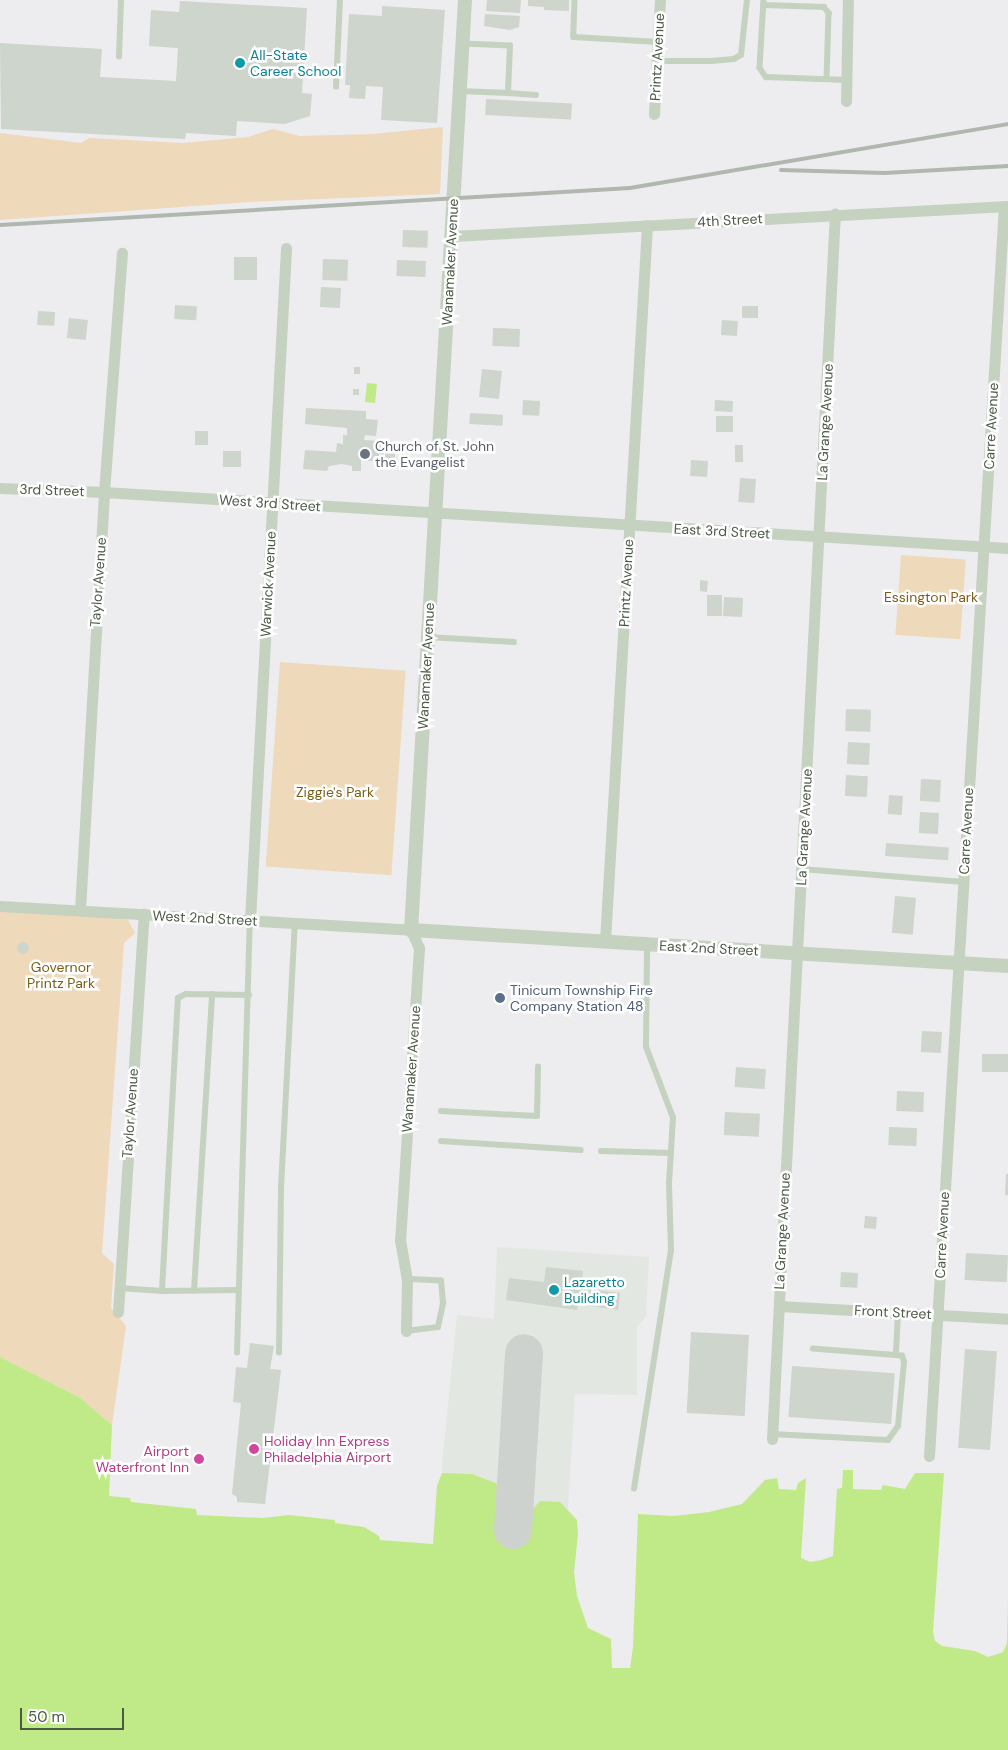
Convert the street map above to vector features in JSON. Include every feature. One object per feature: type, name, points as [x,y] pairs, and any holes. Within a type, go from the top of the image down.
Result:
[{"type":"street","name":"Wanamaker Avenue","points":[[406,1331],[407,1280],[400,1240],[418,948],[411,930],[465,0]]},
{"type":"street","name":"Printz Avenue","points":[[654,114],[660,0]]},
{"type":"street","points":[[846,101],[848,0]]},
{"type":"street","name":"4th Street","points":[[452,236],[1006,206]]},
{"type":"street","name":"Carre Avenue","points":[[929,1456],[1006,206]]},
{"type":"street","name":"La Grange Avenue","points":[[772,1436],[835,214]]},
{"type":"street","name":"Printz Avenue","points":[[604,941],[647,225]]},
{"type":"street","name":"Warwick Avenue","points":[[250,920],[286,248]]},
{"type":"street","name":"Taylor Avenue","points":[[80,910],[104,492],[122,253]]},
{"type":"street","name":"3rd Street","points":[[0,488],[104,492]]},
{"type":"street","name":"West 3rd Street","points":[[104,492],[435,514]]},
{"type":"street","name":"East 3rd Street","points":[[435,514],[1008,548]]},
{"type":"street","name":"West 2nd Street","points":[[0,906],[411,930]]},
{"type":"street","name":"Taylor Avenue","points":[[118,1312],[144,914]]},
{"type":"street","name":"East 2nd Street","points":[[411,930],[1008,966]]},
{"type":"street","name":"Front Street","points":[[779,1306],[1008,1319]]},
{"type":"lane","points":[[119,57],[121,0]]},
{"type":"lane","points":[[336,87],[340,0]]},
{"type":"lane","points":[[575,0],[574,37],[658,42]]},
{"type":"lane","points":[[657,61],[711,61],[734,59],[741,55],[747,0]]},
{"type":"lane","points":[[827,79],[829,13],[824,7],[797,3],[764,2],[760,68],[766,77],[847,80]]},
{"type":"lane","points":[[463,44],[510,46],[508,93]]},
{"type":"lane","points":[[460,91],[536,95]]},
{"type":"lane","points":[[428,637],[514,642]]},
{"type":"lane","points":[[801,869],[963,882]]},
{"type":"lane","points":[[237,1353],[250,920]]},
{"type":"lane","points":[[280,1352],[281,1188],[295,923]]},
{"type":"lane","points":[[634,1488],[671,1251],[673,1118],[646,1047],[647,944]]},
{"type":"lane","points":[[162,1292],[178,998],[186,994],[249,995]]},
{"type":"lane","points":[[194,1291],[212,995]]},
{"type":"lane","points":[[441,1111],[537,1116],[538,1067]]},
{"type":"lane","points":[[441,1141],[581,1150]]},
{"type":"lane","points":[[601,1151],[671,1153]]},
{"type":"lane","points":[[406,1331],[438,1327],[443,1303],[441,1281],[407,1280]]},
{"type":"lane","points":[[120,1288],[162,1292],[238,1290]]},
{"type":"lane","points":[[896,1354],[898,1312]]},
{"type":"lane","points":[[772,1436],[888,1440],[898,1426],[904,1362],[896,1354],[813,1349]]},
{"type":"shaded area","points":[[367,383],[377,384],[375,403],[365,402]]},
{"type":"shaded area","points":[[497,1247],[649,1257],[646,1317],[637,1327],[637,1395],[575,1394],[553,1750],[427,1750],[444,1495],[442,1465],[457,1315],[494,1319]]},
{"type":"shaded area","points":[[0,1357],[79,1397],[112,1425],[109,1496],[130,1498],[131,1502],[196,1509],[197,1515],[263,1518],[289,1515],[335,1520],[335,1523],[364,1527],[379,1536],[380,1540],[433,1544],[437,1486],[442,1473],[472,1474],[498,1484],[500,1515],[506,1526],[513,1530],[540,1501],[560,1502],[577,1520],[578,1534],[574,1572],[577,1596],[588,1628],[611,1639],[612,1668],[630,1668],[633,1647],[638,1514],[674,1516],[709,1512],[742,1504],[765,1480],[777,1478],[779,1489],[796,1490],[798,1483],[806,1478],[801,1558],[810,1562],[833,1556],[837,1489],[842,1488],[843,1470],[853,1470],[853,1489],[881,1490],[883,1485],[905,1489],[915,1473],[944,1473],[933,1632],[935,1641],[942,1646],[975,1651],[988,1657],[1003,1652],[1007,1643],[1008,1598],[1008,1750],[0,1750]]},
{"type":"green space","points":[[443,127],[440,194],[250,202],[0,220],[0,133],[81,143],[89,138],[183,143],[248,137],[273,129],[300,136],[373,134]]},
{"type":"green space","name":"Essington Park","points":[[901,555],[966,560],[960,639],[895,635]]},
{"type":"green space","name":"Ziggie's Park","points":[[280,662],[406,671],[391,875],[266,867]]},
{"type":"green space","name":"Governor Printz Park","points":[[0,910],[121,918],[128,920],[135,933],[124,943],[102,1253],[114,1264],[111,1308],[126,1326],[112,1425],[79,1397],[0,1357]]},
{"type":"building","points":[[487,0],[521,0],[520,13],[486,11]]},
{"type":"building","points":[[528,0],[569,0],[569,11],[544,10],[544,7],[528,6]]},
{"type":"building","name":"All-State Career School","points":[[180,1],[307,8],[302,93],[312,94],[310,116],[285,124],[237,121],[236,136],[186,133],[185,139],[1,129],[0,43],[102,49],[100,77],[176,81],[178,48],[149,46],[151,10],[179,12]]},
{"type":"building","points":[[382,6],[445,10],[437,123],[381,120],[383,87],[366,86],[365,99],[349,98],[350,85],[345,85],[349,14],[382,16]]},
{"type":"building","points":[[485,14],[520,16],[519,27],[510,30],[484,26]]},
{"type":"building","points":[[486,99],[572,104],[571,119],[485,115]]},
{"type":"building","points":[[403,230],[428,231],[427,248],[402,247]]},
{"type":"building","points":[[234,257],[257,257],[257,280],[234,280]]},
{"type":"building","points":[[323,259],[348,260],[347,281],[322,280]]},
{"type":"building","points":[[397,260],[426,261],[425,277],[396,276]]},
{"type":"building","points":[[321,287],[341,288],[340,308],[320,307]]},
{"type":"building","points":[[175,305],[197,306],[196,320],[174,319]]},
{"type":"building","points":[[742,306],[758,306],[758,318],[742,318]]},
{"type":"building","points":[[38,311],[55,312],[54,326],[37,325]]},
{"type":"building","points":[[69,318],[88,320],[86,340],[67,338]]},
{"type":"building","points":[[722,320],[738,321],[737,336],[721,335]]},
{"type":"building","points":[[493,328],[520,329],[519,347],[492,346]]},
{"type":"building","points":[[354,367],[360,367],[360,374],[354,374]]},
{"type":"building","points":[[482,369],[502,371],[499,399],[479,397]]},
{"type":"building","points":[[353,389],[359,389],[359,395],[353,395]]},
{"type":"building","points":[[523,400],[540,401],[539,416],[522,415]]},
{"type":"building","points":[[715,400],[733,401],[732,412],[714,411]]},
{"type":"building","points":[[306,408],[366,411],[366,419],[378,420],[376,436],[365,435],[364,440],[396,442],[394,468],[384,468],[384,462],[361,460],[361,471],[352,471],[352,466],[342,464],[329,466],[327,471],[303,469],[305,450],[336,452],[337,443],[343,444],[343,435],[347,435],[347,428],[305,424]]},
{"type":"building","points":[[470,413],[503,415],[502,426],[469,424]]},
{"type":"building","points":[[716,416],[733,416],[733,432],[716,432]]},
{"type":"building","points":[[195,431],[208,431],[208,445],[195,445]]},
{"type":"building","points":[[735,445],[743,445],[743,462],[735,462]]},
{"type":"building","points":[[223,451],[241,451],[241,467],[223,467]]},
{"type":"building","points":[[691,460],[708,461],[707,477],[690,476]]},
{"type":"building","points":[[740,478],[756,479],[754,503],[738,502]]},
{"type":"building","points":[[700,580],[708,581],[707,592],[700,591]]},
{"type":"building","points":[[707,595],[722,595],[722,616],[707,616]]},
{"type":"building","points":[[724,597],[743,598],[742,617],[723,616]]},
{"type":"building","points":[[846,709],[871,710],[870,732],[845,731]]},
{"type":"building","points":[[848,742],[870,743],[869,765],[847,764]]},
{"type":"building","points":[[846,775],[868,776],[867,797],[845,796]]},
{"type":"building","points":[[921,779],[941,780],[940,802],[920,801]]},
{"type":"building","points":[[889,795],[903,796],[902,815],[888,814]]},
{"type":"building","points":[[920,812],[939,813],[938,834],[919,833]]},
{"type":"building","points":[[886,843],[949,847],[948,860],[885,856]]},
{"type":"building","points":[[895,896],[916,898],[913,935],[892,933]]},
{"type":"building","points":[[21,942],[25,942],[29,948],[25,954],[21,954],[17,950],[17,946]]},
{"type":"building","points":[[922,1031],[942,1032],[941,1053],[921,1052]]},
{"type":"building","points":[[982,1054],[1008,1054],[1008,1072],[982,1072]]},
{"type":"building","points":[[736,1067],[766,1069],[765,1089],[735,1087]]},
{"type":"building","points":[[897,1091],[924,1092],[923,1112],[896,1111]]},
{"type":"building","points":[[725,1112],[760,1114],[759,1137],[724,1135]]},
{"type":"building","points":[[889,1127],[917,1128],[916,1146],[888,1145]]},
{"type":"building","points":[[1006,1174],[1008,1174],[1008,1195],[1005,1195]]},
{"type":"building","points":[[865,1216],[877,1217],[876,1229],[864,1228]]},
{"type":"building","points":[[966,1253],[1008,1255],[1007,1282],[965,1280]]},
{"type":"building","name":"Lazaretto Building","points":[[546,1267],[583,1271],[581,1288],[620,1293],[618,1310],[578,1304],[577,1310],[506,1300],[509,1278],[544,1282]]},
{"type":"building","points":[[841,1272],[858,1273],[857,1288],[840,1287]]},
{"type":"building","points":[[691,1332],[749,1335],[745,1416],[687,1413]]},
{"type":"building","name":"Holiday Inn Express Philadelphia Airport","points":[[250,1343],[274,1346],[270,1369],[281,1370],[265,1504],[237,1502],[237,1497],[232,1494],[241,1403],[233,1402],[236,1367],[247,1368]]},
{"type":"building","points":[[965,1349],[997,1351],[990,1450],[958,1448]]},
{"type":"building","points":[[792,1366],[895,1373],[891,1424],[788,1417]]},
{"type":"taxiway","points":[[513,1530],[524,1353]]},
{"type":"railway","points":[[0,225],[630,188],[1008,124]]},
{"type":"railway","points":[[781,170],[885,173],[1008,166]]},
{"type":"place","name":"All-State Career School","points":[[240,63]]},
{"type":"place","name":"Church of St. John the Evangelist","points":[[365,454]]},
{"type":"place","name":"Tinicum Township Fire Company Station 48","points":[[500,998]]},
{"type":"place","name":"Lazaretto Building","points":[[554,1290]]},
{"type":"place","name":"Holiday Inn Express Philadelphia Airport","points":[[254,1449]]},
{"type":"place","name":"Airport Waterfront Inn","points":[[199,1459]]}]
